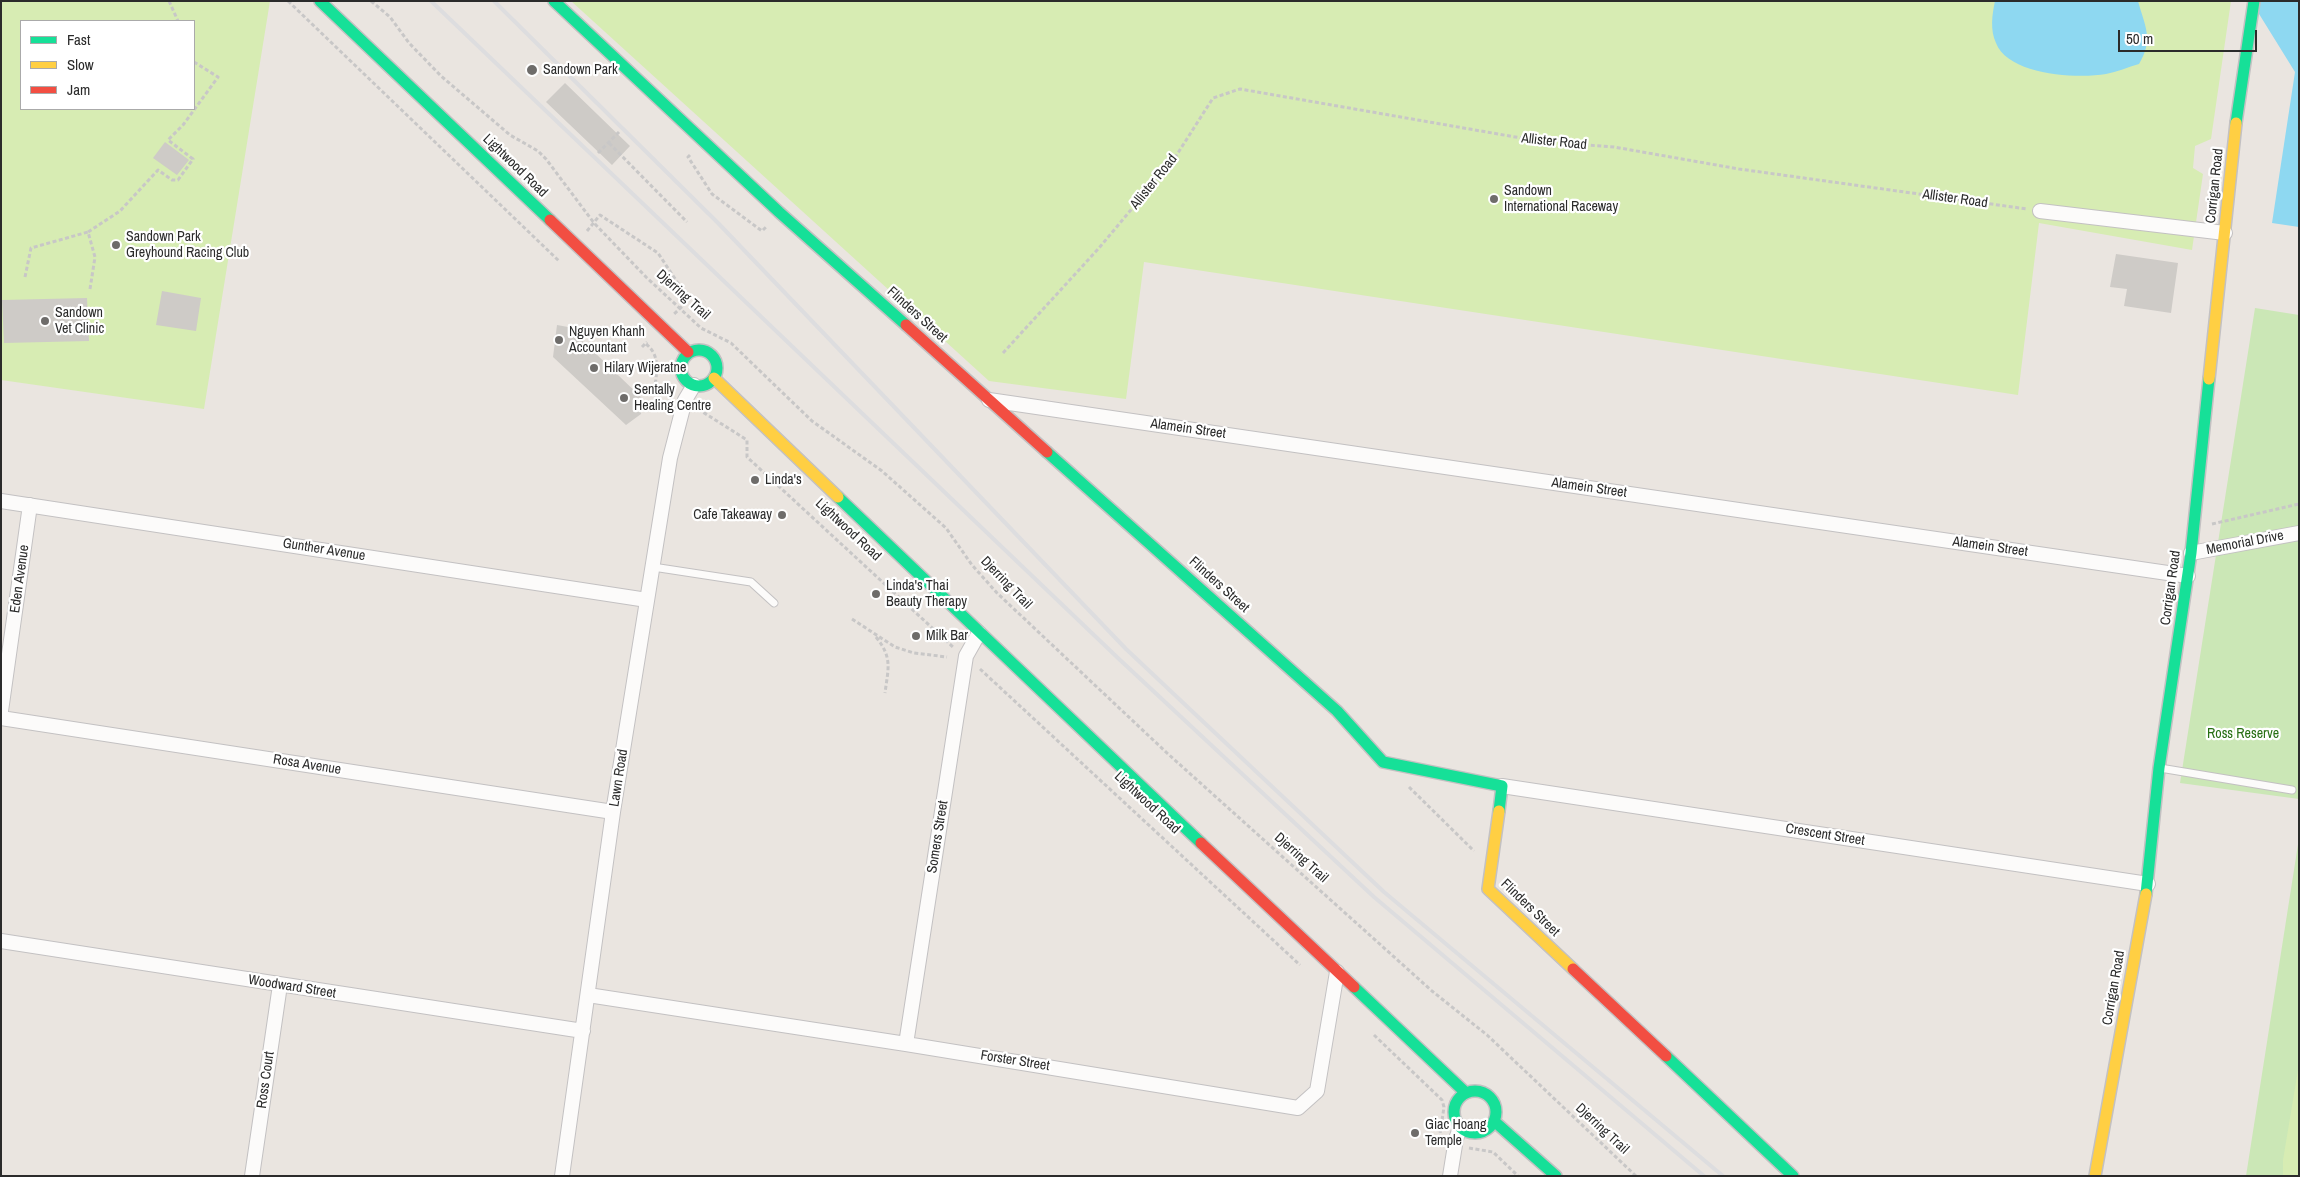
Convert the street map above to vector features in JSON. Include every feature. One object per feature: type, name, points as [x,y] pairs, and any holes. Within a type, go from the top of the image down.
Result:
[{"type":"main road","name":"Lightwood Road","points":[[320,1],[688,352]]},
{"type":"main road","name":"Flinders Street","points":[[554,1],[779,212],[1337,711],[1383,762],[1502,786],[1488,889],[1793,1176]]},
{"type":"main road","name":"Corrigan Road","points":[[2096,1176],[2148,884],[2159,768],[2194,528],[2231,161],[2253,5]]},
{"type":"main road","points":[[701,349],[712,355],[717,366],[714,378],[705,385],[694,386],[681,374],[681,362],[688,352],[701,349]]},
{"type":"main road","name":"Lightwood Road","points":[[714,378],[979,633],[1466,1093]]},
{"type":"main road","points":[[1473,1091],[1487,1095],[1495,1106],[1494,1121],[1479,1133],[1466,1131],[1460,1128],[1456,1122],[1454,1109],[1456,1102],[1466,1093],[1473,1091]]},
{"type":"main road","points":[[1494,1121],[1556,1176]]},
{"type":"street","points":[[2040,211],[2225,233]]},
{"type":"street","name":"Lawn Road","points":[[562,1176],[614,812],[670,458],[685,400],[694,386]]},
{"type":"street","name":"Alamein Street","points":[[990,400],[2188,576]]},
{"type":"street","name":"Gunther Avenue","points":[[1,501],[647,600]]},
{"type":"street","name":"Eden Avenue","points":[[1,711],[30,505]]},
{"type":"street","name":"Memorial Drive","points":[[2191,553],[2299,533]]},
{"type":"street","name":"Somers Street","points":[[906,1044],[966,656],[979,633]]},
{"type":"street","name":"Rosa Avenue","points":[[1,718],[614,812]]},
{"type":"street","name":"Crescent Street","points":[[1502,786],[2148,884]]},
{"type":"street","name":"Woodward Street","points":[[1,941],[583,1031]]},
{"type":"street","name":"Forster Street","points":[[588,995],[906,1044],[1298,1108],[1317,1091],[1337,972]]},
{"type":"street","name":"Ross Court","points":[[252,1176],[280,985]]},
{"type":"street","points":[[1450,1176],[1455,1142],[1460,1128]]},
{"type":"lane","points":[[653,568],[752,582],[774,603]]},
{"type":"lane","points":[[2159,768],[2292,790]]},
{"type":"path","points":[[169,1],[178,20]]},
{"type":"path","points":[[288,1],[559,261]]},
{"type":"path","name":"Djerring Trail","points":[[371,1],[390,16],[409,43],[442,76],[510,135],[538,151],[546,159],[594,223],[646,277],[701,328],[731,343],[812,421],[882,471],[946,528],[972,565],[997,593],[1167,754],[1432,991],[1487,1035],[1636,1176]]},
{"type":"path","points":[[195,63],[218,77],[195,109]]},
{"type":"path","name":"Allister Road","points":[[1003,353],[1099,248],[1176,156],[1213,98],[1240,89],[1544,142],[1614,147],[1739,168],[2040,211]]},
{"type":"path","points":[[25,277],[31,248],[88,232],[120,211],[158,170],[172,180],[178,180],[193,159],[168,140],[183,125],[194,110]]},
{"type":"path","points":[[598,153],[619,132]]},
{"type":"path","points":[[609,143],[687,222]]},
{"type":"path","points":[[688,157],[712,194],[762,231]]},
{"type":"path","points":[[584,234],[600,215],[658,253],[689,300],[680,308]]},
{"type":"path","points":[[88,232],[95,257],[90,289]]},
{"type":"path","name":"Lightwood Road","points":[[747,440],[747,456],[949,644],[966,656],[1307,971]]},
{"type":"path","points":[[2194,528],[2299,504]]},
{"type":"path","points":[[852,619],[895,647],[914,653],[947,657]]},
{"type":"path","points":[[874,635],[884,647],[889,660],[884,693]]},
{"type":"path","points":[[1404,782],[1491,867]]},
{"type":"path","points":[[1373,1034],[1442,1100],[1444,1107],[1439,1135],[1471,1149],[1493,1152],[1518,1176]]},
{"type":"green space","name":"Sandown Park Greyhound Racing Club","points":[[1,1],[270,1],[204,409],[1,380]]},
{"type":"green space","name":"Sandown International Raceway","points":[[571,1],[2231,1],[2211,139],[2195,146],[2193,168],[2203,174],[2192,250],[2039,223],[2018,395],[1144,262],[1126,399],[989,381]]},
{"type":"green space","name":"Ross Reserve","points":[[2255,308],[2299,315],[2299,799],[2180,783]]},
{"type":"green space","points":[[2299,838],[2299,1176],[2246,1176]]},
{"type":"green space","points":[[2299,1064],[2299,1176],[2283,1176],[2283,1160]]},
{"type":"water","points":[[1995,1],[2138,1],[2147,33],[2144,55],[2139,64],[2106,74],[2062,75],[2028,68],[2014,62],[2003,54],[1996,43],[1992,22]]},
{"type":"water","points":[[2251,1],[2299,1],[2299,227],[2272,223],[2295,72]]},
{"type":"building","points":[[565,83],[630,146],[612,165],[546,102]]},
{"type":"building","points":[[165,142],[189,160],[177,175],[153,158]]},
{"type":"building","points":[[2116,254],[2178,263],[2171,313],[2124,306],[2127,289],[2110,287]]},
{"type":"building","points":[[162,291],[201,298],[196,331],[156,325]]},
{"type":"building","name":"Sandown Vet Clinic","points":[[87,298],[89,341],[4,343],[2,300]]},
{"type":"building","points":[[557,325],[568,327],[643,399],[641,414],[626,425],[553,357]]},
{"type":"railway","points":[[431,1],[1119,659],[1374,897],[1704,1176]]},
{"type":"railway","points":[[494,1],[719,224],[1126,649],[1384,892],[1723,1176]]},
{"type":"traffic: fast","points":[[320,1],[550,220]]},
{"type":"traffic: fast","points":[[554,1],[779,212],[906,325]]},
{"type":"traffic: fast","points":[[2236,123],[2254,1]]},
{"type":"traffic: fast","points":[[699,350],[706,351],[712,355],[716,361],[717,368],[716,375],[712,381],[706,385],[699,386],[692,385],[686,381],[682,375],[681,368],[682,361],[686,355],[692,351],[699,350]]},
{"type":"traffic: fast","points":[[2146,894],[2159,768],[2191,553],[2209,379]]},
{"type":"traffic: fast","points":[[1047,452],[1337,711],[1383,762],[1502,786],[1499,811]]},
{"type":"traffic: fast","points":[[838,497],[1201,843]]},
{"type":"traffic: fast","points":[[1354,987],[1466,1093]]},
{"type":"traffic: fast","points":[[1666,1056],[1793,1176]]},
{"type":"traffic: fast","points":[[1475,1091],[1490,1097],[1496,1112],[1490,1127],[1475,1133],[1460,1127],[1454,1112],[1460,1097],[1475,1091]]},
{"type":"traffic: fast","points":[[1494,1121],[1556,1176]]},
{"type":"traffic: slow","points":[[2209,379],[2236,123]]},
{"type":"traffic: slow","points":[[714,378],[838,497]]},
{"type":"traffic: slow","points":[[1499,811],[1488,889],[1573,969]]},
{"type":"traffic: slow","points":[[2095,1176],[2146,894]]},
{"type":"traffic: jam","points":[[550,220],[688,352]]},
{"type":"traffic: jam","points":[[906,325],[1047,452]]},
{"type":"traffic: jam","points":[[1201,843],[1354,987]]},
{"type":"traffic: jam","points":[[1573,969],[1666,1056]]},
{"type":"place","name":"Sandown Park","points":[[532,70]]},
{"type":"place","name":"Sandown International Raceway","points":[[1494,199]]},
{"type":"place","name":"Sandown Park Greyhound Racing Club","points":[[116,245]]},
{"type":"place","name":"Sandown Vet Clinic","points":[[45,321]]},
{"type":"place","name":"Nguyen Khanh Accountant","points":[[559,340]]},
{"type":"place","name":"Hilary Wijeratne","points":[[594,368]]},
{"type":"place","name":"Sentally Healing Centre","points":[[624,398]]},
{"type":"place","name":"Linda's","points":[[755,480]]},
{"type":"place","name":"Cafe Takeaway","points":[[782,515]]},
{"type":"place","name":"Linda's Thai Beauty Therapy","points":[[876,594]]},
{"type":"place","name":"Milk Bar","points":[[916,636]]},
{"type":"place","name":"Giac Hoang Temple","points":[[1415,1133]]}]
